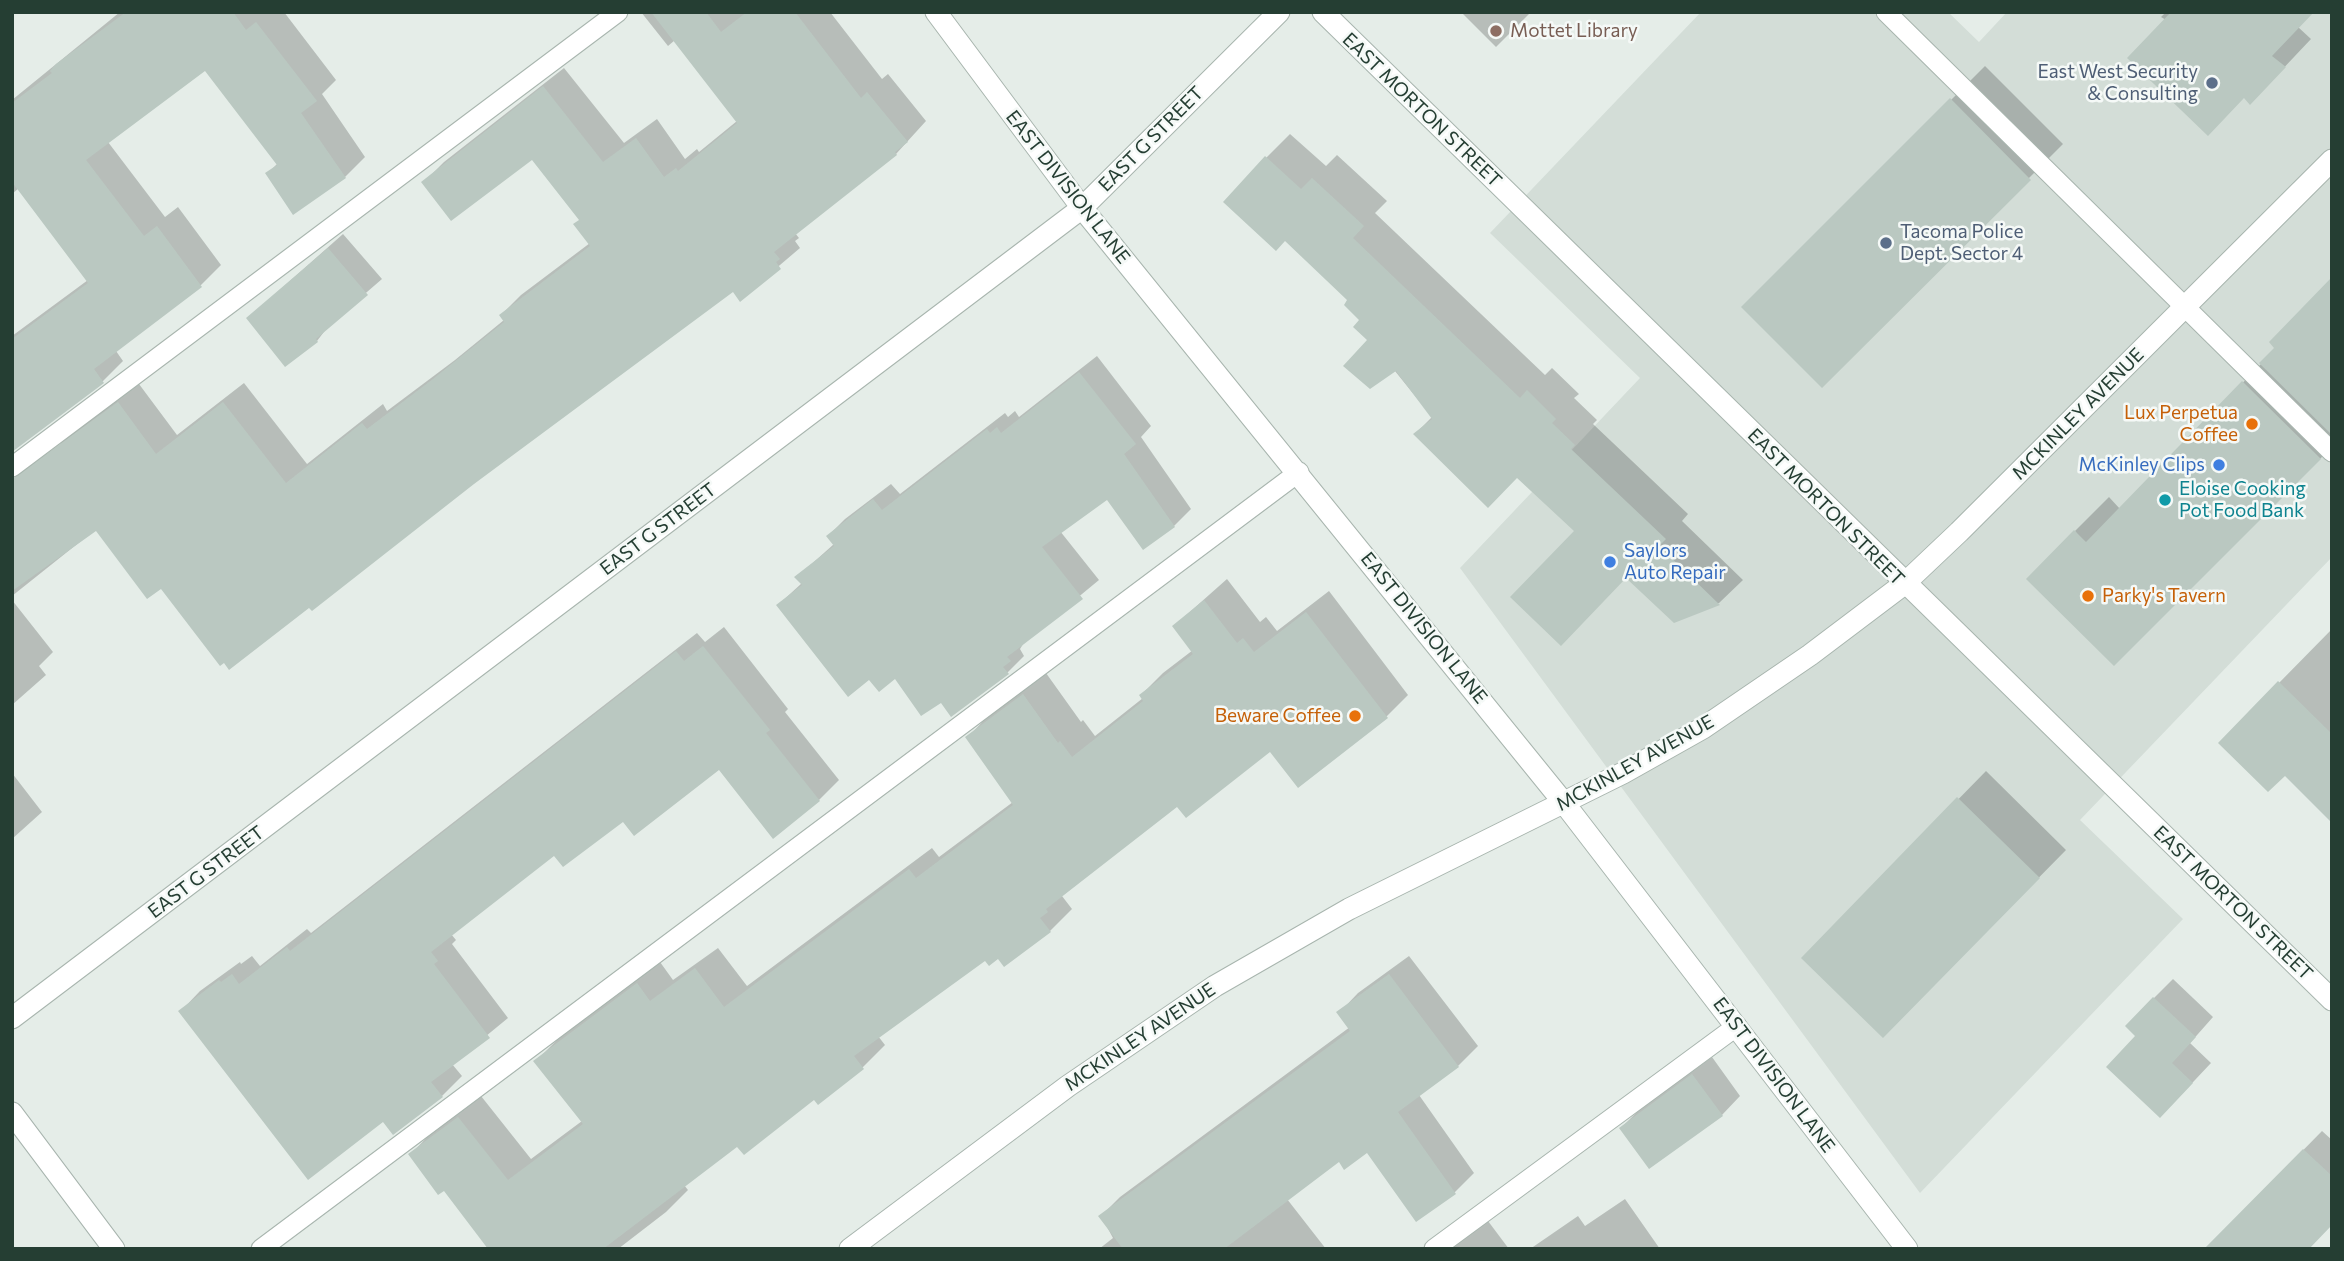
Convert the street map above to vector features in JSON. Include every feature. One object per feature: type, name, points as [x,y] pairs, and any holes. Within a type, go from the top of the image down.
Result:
[{"type":"street","name":"EAST DIVISION LANE","points":[[936,12],[1082,208],[1564,803],[1907,1249]]},
{"type":"street","name":"EAST G STREET","points":[[12,1018],[1082,208],[1279,12]]},
{"type":"street","name":"EAST MORTON STREET","points":[[1323,12],[1904,584],[2332,1000]]},
{"type":"street","name":"MCKINLEY AVENUE","points":[[850,1249],[1068,1086],[1215,986],[1349,909],[1564,803],[1703,728],[1810,655],[1904,584],[2185,309],[2332,160]]},
{"type":"street","points":[[12,1113],[114,1249]]},
{"type":"lane","points":[[12,467],[618,12]]},
{"type":"lane","points":[[1886,12],[2332,452]]},
{"type":"lane","points":[[261,1249],[1298,472]]},
{"type":"lane","points":[[1434,1249],[1737,1026]]},
{"type":"shaded area","points":[[1701,12],[1948,12],[1979,42],[2007,12],[2332,12],[2332,557],[2080,820],[2183,919],[1920,1193],[1460,568],[1640,378],[1490,233]]},
{"type":"building","points":[[126,12],[233,12],[246,30],[256,22],[317,101],[301,113],[346,178],[293,215],[265,173],[277,165],[205,71],[86,160],[144,236],[157,226],[202,287],[94,369],[104,383],[12,452],[12,339],[88,283],[12,182],[12,103],[52,73],[50,71],[56,64]]},
{"type":"building","points":[[651,12],[706,12],[721,32],[747,12],[795,12],[861,98],[867,92],[908,142],[895,152],[897,155],[774,252],[780,259],[776,262],[781,269],[740,302],[733,292],[474,484],[312,611],[309,608],[229,670],[224,663],[220,666],[161,589],[147,599],[96,531],[12,591],[12,479],[118,402],[156,454],[223,402],[286,483],[362,423],[367,429],[433,379],[504,322],[499,315],[590,246],[573,224],[579,220],[532,160],[451,221],[421,182],[543,86],[603,162],[636,138],[664,177],[676,168],[678,171],[737,123]]},
{"type":"building","name":"East West Security & Consulting","points":[[2171,12],[2314,12],[2272,56],[2286,67],[2250,105],[2244,98],[2208,136],[2127,58]]},
{"type":"building","name":"Tacoma Police Dept. Sector 4","points":[[1950,98],[2031,180],[1822,388],[1741,307]]},
{"type":"building","points":[[1265,156],[1301,189],[1312,178],[1364,226],[1353,238],[1520,398],[1527,390],[1556,419],[1552,423],[1575,445],[1571,449],[1666,539],[1659,546],[1720,605],[1674,623],[1626,578],[1561,646],[1510,597],[1574,531],[1517,478],[1488,508],[1413,434],[1432,419],[1396,371],[1370,389],[1343,366],[1367,340],[1353,327],[1359,320],[1344,305],[1347,300],[1285,241],[1276,251],[1223,202]]},
{"type":"building","points":[[328,248],[368,295],[316,339],[318,342],[285,367],[246,318]]},
{"type":"building","points":[[2332,277],[2332,435],[2259,363],[2274,348],[2269,342]]},
{"type":"building","points":[[1079,372],[1136,444],[1124,454],[1175,527],[1143,550],[1107,500],[1042,547],[1083,599],[1007,657],[1011,661],[1003,667],[1009,674],[951,717],[941,703],[921,716],[895,679],[879,692],[869,680],[848,697],[776,605],[802,585],[794,577],[834,546],[826,536],[873,499],[882,510],[987,429],[990,433],[997,427],[1001,433]]},
{"type":"building","points":[[2242,381],[2321,459],[2114,666],[2026,579],[2074,530],[2086,542]]},
{"type":"building","points":[[1204,600],[1237,643],[1243,638],[1254,652],[1306,612],[1388,718],[1298,788],[1270,752],[1186,818],[1177,807],[1046,909],[1048,912],[1040,918],[1051,932],[1004,967],[998,959],[989,966],[985,961],[854,1056],[864,1069],[818,1105],[814,1100],[744,1155],[737,1147],[603,1249],[488,1249],[444,1191],[438,1195],[408,1154],[458,1117],[508,1180],[583,1124],[533,1061],[637,983],[650,1001],[695,968],[724,1007],[909,869],[916,878],[1013,805],[965,737],[1023,694],[1058,743],[1060,741],[1072,757],[1143,701],[1139,695],[1193,654],[1172,626]]},
{"type":"building","points":[[703,646],[770,730],[766,733],[820,801],[773,839],[719,770],[634,836],[623,822],[563,867],[554,856],[431,952],[438,961],[434,964],[490,1038],[431,1082],[443,1097],[393,1135],[383,1122],[308,1180],[178,1011],[219,980],[221,982],[232,974],[239,984],[287,947],[290,951],[676,651],[684,661]]},
{"type":"building","points":[[2278,681],[2332,734],[2332,823],[2285,776],[2268,792],[2218,743]]},
{"type":"building","points":[[1957,797],[2040,878],[1883,1038],[1801,958]]},
{"type":"building","points":[[1389,974],[1459,1067],[1398,1112],[1456,1194],[1416,1222],[1367,1153],[1344,1170],[1339,1162],[1224,1249],[1123,1249],[1098,1216],[1350,1031],[1336,1012]]},
{"type":"building","points":[[2153,997],[2196,1037],[2172,1063],[2193,1083],[2160,1118],[2106,1067],[2135,1036],[2125,1026]]},
{"type":"building","points":[[1692,1074],[1723,1116],[1649,1169],[1619,1128]]},
{"type":"building","points":[[2303,1149],[2332,1176],[2332,1225],[2309,1249],[2204,1249]]},
{"type":"place","name":"Mottet Library","points":[[1496,31]]},
{"type":"place","name":"East West Security & Consulting","points":[[2212,83]]},
{"type":"place","name":"Tacoma Police Dept. Sector 4","points":[[1886,243]]},
{"type":"place","name":"Lux Perpetua Coffee","points":[[2252,424]]},
{"type":"place","name":"McKinley Clips","points":[[2219,465]]},
{"type":"place","name":"Eloise Cooking Pot Food Bank","points":[[2165,500]]},
{"type":"place","name":"Saylors Auto Repair","points":[[1610,562]]},
{"type":"place","name":"Parky's Tavern","points":[[2088,596]]},
{"type":"place","name":"Beware Coffee","points":[[1355,716]]}]
